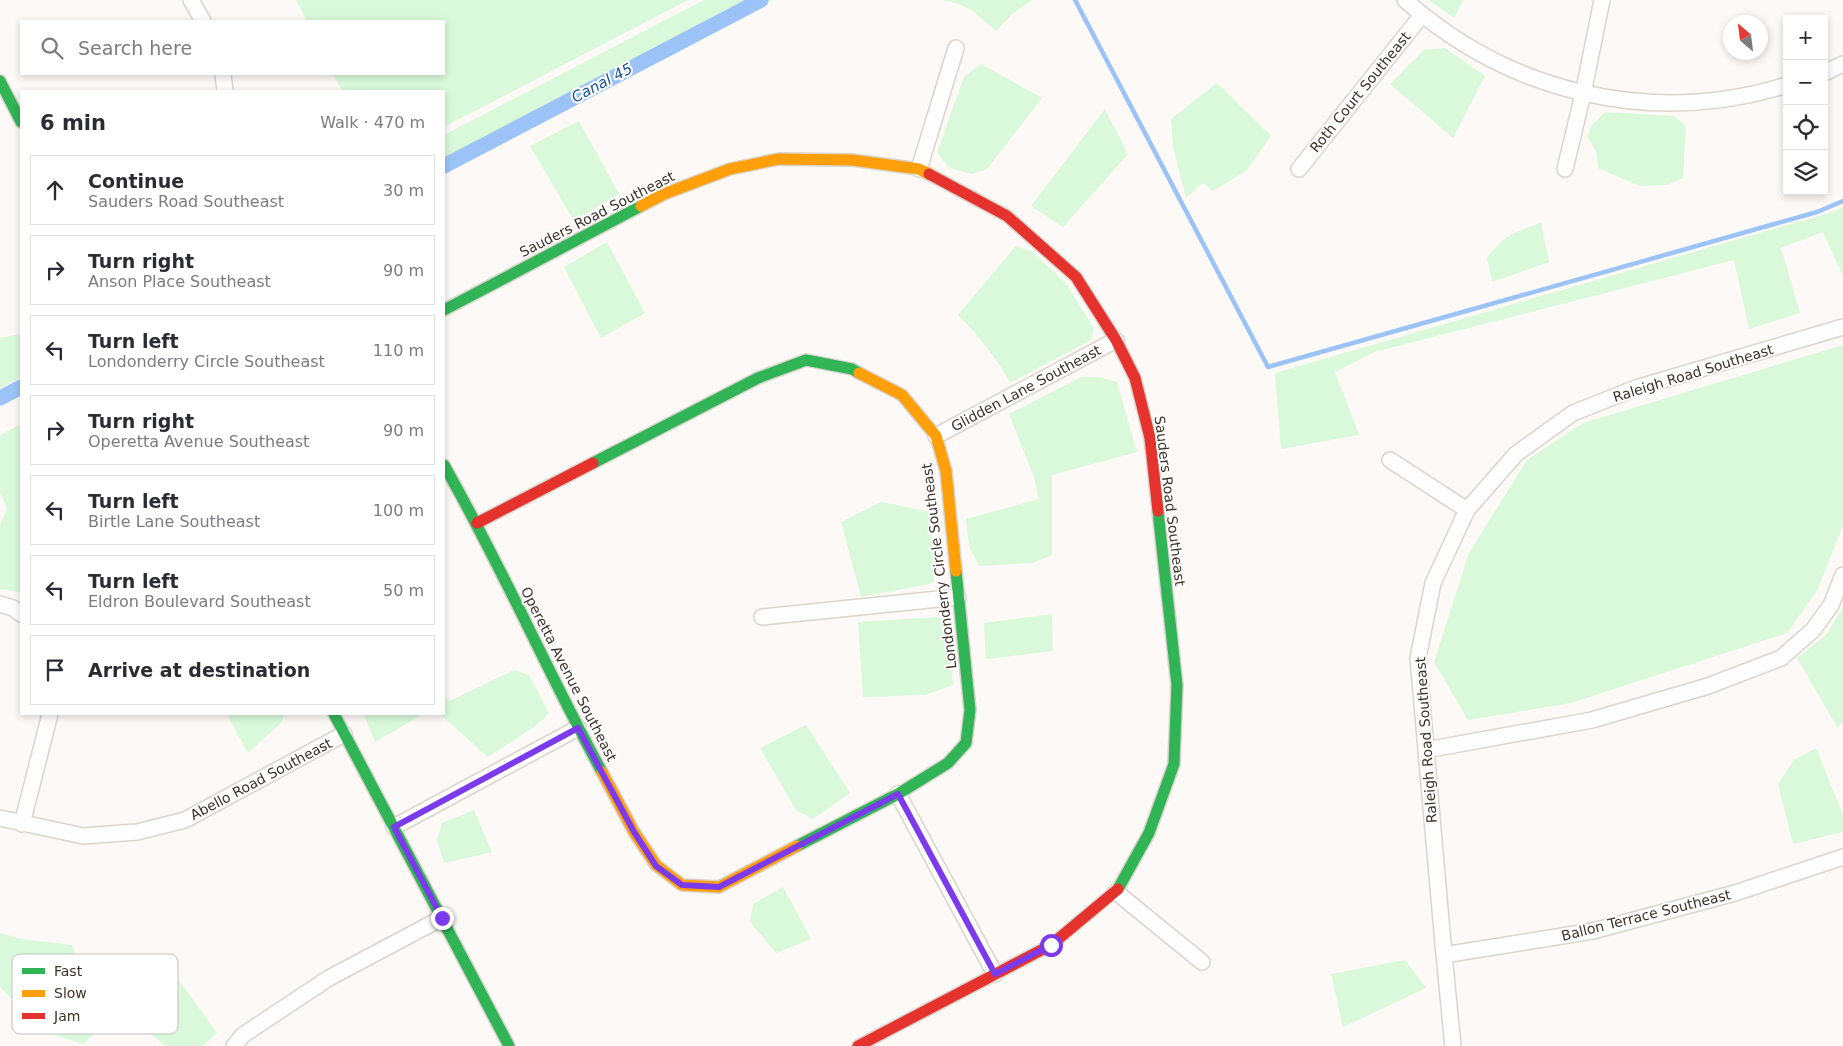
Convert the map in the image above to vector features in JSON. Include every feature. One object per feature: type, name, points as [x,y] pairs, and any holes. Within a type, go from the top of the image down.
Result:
[{"type":"street","points":[[191,0],[201,20]]},
{"type":"street","points":[[1405,0],[1422,15],[1468,47],[1525,74],[1583,94],[1630,102],[1685,103],[1760,93],[1783,86]]},
{"type":"street","points":[[1565,169],[1583,94],[1602,0]]},
{"type":"street","name":"Roth Court Southeast","points":[[1299,169],[1422,15]]},
{"type":"street","points":[[920,169],[956,48]]},
{"type":"street","points":[[1828,71],[1843,64]]},
{"type":"street","points":[[223,75],[225,90]]},
{"type":"street","points":[[0,81],[20,120]]},
{"type":"street","name":"Sauders Road Southeast","points":[[445,309],[664,194],[730,170],[780,159],[852,160],[920,169],[1007,216],[1076,277],[1116,340],[1135,378],[1150,438],[1177,685],[1174,764],[1150,834],[1116,892],[1051,945],[858,1046]]},
{"type":"street","name":"Raleigh Road Southeast","points":[[1453,1046],[1418,658],[1433,583],[1468,510],[1516,454],[1573,413],[1636,388],[1843,327]]},
{"type":"street","name":"Glidden Lane Southeast","points":[[936,436],[1116,340]]},
{"type":"street","name":"Londonderry Circle Southeast","points":[[477,523],[758,378],[806,360],[852,369],[902,395],[936,436],[946,471],[970,710],[966,743],[948,763],[898,794],[719,887],[682,885]]},
{"type":"street","points":[[1390,460],[1468,510]]},
{"type":"street","name":"Operetta Avenue Southeast","points":[[445,467],[477,523],[578,728],[634,832],[656,866],[682,885]]},
{"type":"street","points":[[1426,750],[1592,720],[1708,686],[1781,658],[1813,630],[1822,618],[1831,605],[1843,575]]},
{"type":"street","points":[[762,617],[958,597]]},
{"type":"street","points":[[0,604],[13,608],[20,613]]},
{"type":"street","points":[[22,824],[50,715]]},
{"type":"street","points":[[334,715],[508,1046]]},
{"type":"street","points":[[394,827],[578,728]]},
{"type":"street","name":"Abello Road Southeast","points":[[0,818],[83,836],[137,832],[185,820],[344,734]]},
{"type":"street","points":[[898,794],[995,974]]},
{"type":"street","name":"Ballon Terrace Southeast","points":[[1444,955],[1593,931],[1735,893],[1843,857]]},
{"type":"street","points":[[1116,892],[1202,962]]},
{"type":"street","points":[[234,1046],[243,1036],[329,978],[442,918]]},
{"type":"green space","points":[[296,0],[688,0],[445,126],[445,90],[341,90],[334,75],[445,75],[445,20],[306,20]]},
{"type":"green space","points":[[704,0],[773,0],[445,164],[445,134]]},
{"type":"green space","points":[[943,0],[1032,0],[1012,14],[996,31],[973,11],[959,4]]},
{"type":"green space","points":[[1429,0],[1463,0],[1454,18]]},
{"type":"green space","points":[[1445,48],[1485,76],[1453,138],[1390,84],[1424,50]]},
{"type":"green space","points":[[981,64],[1042,98],[986,170],[971,174],[948,167],[937,152],[964,77]]},
{"type":"green space","points":[[1217,83],[1271,136],[1246,171],[1213,191],[1203,182],[1186,198],[1173,147],[1171,119]]},
{"type":"green space","points":[[1105,109],[1128,154],[1063,227],[1031,206]]},
{"type":"green space","points":[[1605,112],[1674,116],[1686,126],[1683,178],[1667,185],[1640,186],[1598,168],[1596,151],[1587,137],[1592,125]]},
{"type":"green space","points":[[579,121],[619,194],[574,221],[530,146]]},
{"type":"green space","points":[[1843,207],[1843,276],[1823,232],[1781,248],[1800,313],[1749,329],[1734,260],[1374,352],[1335,372],[1359,435],[1281,449],[1275,373],[1832,212]]},
{"type":"green space","points":[[1541,223],[1549,262],[1492,282],[1487,258],[1493,250],[1511,235]]},
{"type":"green space","points":[[607,242],[645,313],[601,338],[564,267]]},
{"type":"green space","points":[[1016,246],[1031,251],[1065,282],[1094,328],[1091,340],[1010,383],[987,347],[958,315]]},
{"type":"green space","points":[[20,334],[20,378],[0,388],[0,338]]},
{"type":"green space","points":[[1843,345],[1843,525],[1818,589],[1787,633],[1571,703],[1468,720],[1434,662],[1469,553],[1527,460],[1583,423]]},
{"type":"green space","points":[[1081,377],[1097,377],[1117,382],[1137,452],[1052,475],[1052,555],[1032,563],[979,566],[969,546],[966,519],[1039,499],[1034,477],[1009,414]]},
{"type":"green space","points":[[20,425],[20,592],[0,589],[0,525],[7,509],[0,492],[0,435]]},
{"type":"green space","points":[[881,502],[931,512],[934,583],[861,597],[841,522]]},
{"type":"green space","points":[[1843,607],[1843,722],[1837,727],[1797,658],[1826,635]]},
{"type":"green space","points":[[1052,614],[1053,651],[986,659],[984,623]]},
{"type":"green space","points":[[940,617],[948,632],[953,685],[925,695],[863,697],[858,622]]},
{"type":"green space","points":[[514,670],[529,675],[549,713],[534,727],[488,757],[441,715],[445,715],[445,696],[449,701]]},
{"type":"green space","points":[[228,715],[284,715],[282,722],[248,753]]},
{"type":"green space","points":[[364,715],[421,715],[375,742]]},
{"type":"green space","points":[[806,725],[850,793],[813,819],[796,810],[760,748]]},
{"type":"green space","points":[[1816,748],[1843,815],[1843,832],[1793,844],[1778,784],[1794,760]]},
{"type":"green space","points":[[474,810],[492,852],[444,863],[437,840],[442,823]]},
{"type":"green space","points":[[783,887],[811,939],[776,953],[750,922],[753,904]]},
{"type":"green space","points":[[0,933],[21,939],[72,945],[75,954],[12,954],[12,999],[0,987]]},
{"type":"green space","points":[[1405,960],[1426,988],[1343,1027],[1331,974]]},
{"type":"green space","points":[[178,979],[217,1033],[203,1046],[165,1046],[151,1034],[178,1034]]},
{"type":"green space","points":[[51,1034],[94,1034],[83,1044]]},
{"type":"waterway","name":"Canal 45","points":[[445,165],[761,0]]},
{"type":"waterway","points":[[1075,0],[1268,367],[1817,212],[1843,201]]},
{"type":"waterway","name":"Canal 45","points":[[0,398],[20,388]]},
{"type":"traffic: fast","points":[[0,81],[20,120]]},
{"type":"traffic: fast","points":[[445,309],[641,206]]},
{"type":"traffic: fast","points":[[593,463],[758,378],[806,360],[852,369],[859,373]]},
{"type":"traffic: fast","points":[[445,467],[485,541],[602,772]]},
{"type":"traffic: fast","points":[[1118,889],[1149,833],[1174,764],[1177,685],[1158,511]]},
{"type":"traffic: fast","points":[[797,846],[898,794],[948,763],[966,743],[970,710],[956,571]]},
{"type":"traffic: fast","points":[[335,715],[509,1046]]},
{"type":"traffic: slow","points":[[641,206],[664,194],[730,169],[779,159],[852,160],[919,169],[929,174]]},
{"type":"traffic: slow","points":[[859,373],[902,395],[936,436],[946,471],[956,571]]},
{"type":"traffic: slow","points":[[602,772],[634,832],[656,865],[682,885],[719,887],[797,846]]},
{"type":"traffic: jam","points":[[929,174],[1007,216],[1076,277],[1116,340],[1135,378],[1150,438],[1158,511]]},
{"type":"traffic: jam","points":[[477,523],[593,463]]},
{"type":"traffic: jam","points":[[858,1046],[1051,945],[1118,889]]},
{"type":"route","points":[[442,918],[394,827],[578,728],[634,832],[656,866],[682,885],[719,887],[898,794],[995,974],[1051,945]]}]
